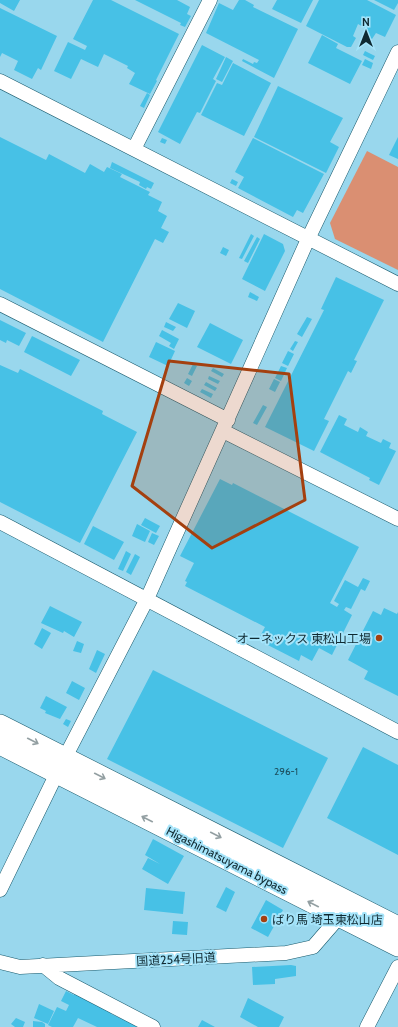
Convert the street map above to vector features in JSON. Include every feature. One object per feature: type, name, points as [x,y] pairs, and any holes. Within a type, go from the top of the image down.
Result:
[{"type":"highway","points":[[0,725],[61,766]]},
{"type":"highway","points":[[0,744],[61,766]]},
{"type":"highway","name":"Higashimatsuyama bypass","points":[[61,766],[339,917],[398,946]]},
{"type":"highway","name":"Higashimatsuyama bypass","points":[[61,766],[398,928]]},
{"type":"street","points":[[134,149],[210,0]]},
{"type":"street","points":[[0,890],[146,599],[308,239],[398,52]]},
{"type":"street","points":[[0,81],[398,284]]},
{"type":"street","points":[[0,304],[398,519]]},
{"type":"street","points":[[0,522],[398,732]]},
{"type":"street","name":"国道254号旧道","points":[[0,962],[20,967],[286,953],[313,947],[339,917]]},
{"type":"street","points":[[43,965],[59,978],[153,1027]]},
{"type":"street","points":[[367,1027],[398,966]]},
{"type":"highlighted area","points":[[169,361],[289,374],[305,500],[212,548],[132,486]]},
{"type":"shaded area","points":[[367,151],[398,167],[398,270],[335,239],[330,223]]},
{"type":"building","points":[[0,0],[20,0],[14,11],[0,3]]},
{"type":"building","points":[[93,0],[111,0],[179,34],[150,94],[129,84],[135,73],[127,68],[128,66],[104,54],[98,67],[81,59],[71,79],[54,71],[68,42],[85,50],[87,46],[73,39]]},
{"type":"building","points":[[135,0],[177,0],[190,7],[187,14],[191,16],[185,27],[180,25],[181,23]]},
{"type":"building","points":[[239,0],[245,0],[254,5],[253,7],[298,29],[274,78],[242,61],[243,59],[253,64],[254,62],[257,63],[259,60],[206,33],[219,3],[233,10]]},
{"type":"building","points":[[277,0],[313,0],[301,23],[272,9]]},
{"type":"building","points":[[319,0],[367,0],[396,15],[385,37],[376,33],[372,39],[364,35],[367,29],[358,24],[353,36],[356,38],[351,47],[347,47],[306,26]]},
{"type":"building","points":[[374,0],[398,0],[398,3],[394,10]]},
{"type":"building","points":[[0,8],[57,36],[41,70],[38,68],[32,79],[14,70],[18,61],[2,53],[0,57]]},
{"type":"building","points":[[322,35],[338,44],[336,48],[362,61],[350,84],[308,63]]},
{"type":"building","points":[[202,45],[225,57],[213,79],[216,81],[200,113],[197,112],[180,144],[158,132]]},
{"type":"building","points":[[365,51],[375,56],[373,60],[363,55]]},
{"type":"building","points":[[226,57],[233,61],[222,82],[216,79]]},
{"type":"building","points":[[365,59],[373,63],[371,69],[362,65]]},
{"type":"building","points":[[233,63],[271,83],[244,136],[201,115],[217,83],[222,85]]},
{"type":"building","points":[[278,86],[343,118],[330,142],[339,147],[326,173],[254,137]]},
{"type":"building","points":[[147,93],[150,95],[144,108],[140,106]]},
{"type":"building","points":[[0,137],[46,160],[49,154],[85,173],[90,164],[104,172],[107,167],[122,174],[120,177],[150,192],[148,195],[162,202],[158,211],[167,216],[161,228],[169,232],[163,243],[155,239],[103,342],[0,289]]},
{"type":"building","points":[[398,137],[398,159],[389,155]]},
{"type":"building","points":[[162,138],[167,140],[165,144],[160,142]]},
{"type":"building","points":[[253,138],[324,174],[303,213],[297,210],[293,217],[238,188],[244,177],[235,172]]},
{"type":"building","points":[[112,162],[154,183],[151,189],[147,187],[146,189],[139,185],[140,182],[110,168]]},
{"type":"building","points":[[232,179],[238,182],[236,186],[230,183]]},
{"type":"building","points":[[251,234],[254,236],[242,259],[239,258]]},
{"type":"building","points":[[264,234],[283,244],[285,251],[265,291],[242,279]]},
{"type":"building","points":[[257,237],[260,239],[248,263],[244,261]]},
{"type":"building","points":[[223,247],[229,250],[226,256],[220,253]]},
{"type":"building","points":[[336,277],[384,300],[354,360],[357,361],[351,373],[348,371],[324,419],[329,421],[314,451],[265,427],[324,310],[321,309]]},
{"type":"building","points":[[250,292],[259,297],[257,301],[248,297]]},
{"type":"building","points":[[178,303],[195,311],[187,328],[169,319]]},
{"type":"building","points":[[307,317],[312,319],[302,337],[297,334]]},
{"type":"building","points":[[0,320],[26,333],[19,346],[7,340],[6,343],[0,340]]},
{"type":"building","points":[[166,322],[176,327],[173,331],[164,327]]},
{"type":"building","points":[[210,323],[243,340],[231,364],[197,347]]},
{"type":"building","points":[[162,330],[179,339],[174,349],[169,346],[171,343],[159,336]]},
{"type":"building","points":[[32,336],[80,360],[71,376],[24,352]]},
{"type":"building","points":[[295,341],[298,342],[293,351],[290,349]]},
{"type":"building","points":[[156,342],[175,351],[168,366],[149,357]]},
{"type":"building","points":[[288,351],[294,354],[288,366],[282,363]]},
{"type":"building","points":[[193,364],[197,366],[192,376],[188,374]]},
{"type":"building","points":[[0,365],[18,373],[20,369],[103,411],[102,414],[137,432],[80,543],[0,502]]},
{"type":"building","points":[[281,366],[287,368],[281,381],[275,378]]},
{"type":"building","points":[[213,368],[224,374],[222,377],[211,371]]},
{"type":"building","points":[[209,376],[220,381],[218,384],[208,379]]},
{"type":"building","points":[[187,378],[192,381],[189,386],[184,383]]},
{"type":"building","points":[[274,379],[280,382],[275,392],[269,389]]},
{"type":"building","points":[[206,382],[217,388],[215,391],[204,385]]},
{"type":"building","points":[[202,389],[213,394],[211,398],[200,392]]},
{"type":"building","points":[[263,405],[267,407],[257,425],[253,423]]},
{"type":"building","points":[[339,415],[347,419],[344,425],[358,432],[360,427],[368,432],[366,436],[381,443],[383,439],[391,443],[389,448],[396,451],[379,485],[369,480],[370,478],[320,452]]},
{"type":"building","points":[[220,479],[232,485],[233,483],[359,547],[330,603],[337,607],[339,604],[334,601],[345,580],[358,587],[363,578],[370,581],[365,591],[361,589],[351,609],[346,607],[344,610],[352,615],[332,655],[319,648],[312,661],[301,655],[299,661],[258,640],[265,627],[185,586],[187,582],[185,581],[194,563],[180,556]]},
{"type":"building","points":[[145,518],[160,526],[156,533],[141,525]]},
{"type":"building","points":[[137,524],[150,531],[145,542],[132,536]]},
{"type":"building","points":[[93,526],[124,542],[114,560],[84,544]]},
{"type":"building","points":[[152,533],[159,536],[154,545],[148,542]]},
{"type":"building","points":[[126,551],[131,554],[123,571],[118,569]]},
{"type":"building","points":[[135,554],[140,557],[131,575],[126,572]]},
{"type":"building","points":[[50,606],[82,622],[74,637],[64,631],[63,633],[41,623]]},
{"type":"building","name":"オーネックス 東松山工場","points":[[384,608],[397,614],[398,612],[398,696],[364,679],[368,671],[348,660],[373,611],[381,615]]},
{"type":"building","points":[[42,628],[51,633],[42,649],[34,644]]},
{"type":"building","points":[[77,641],[84,644],[81,653],[73,651]]},
{"type":"building","points":[[97,650],[105,654],[96,673],[89,669]]},
{"type":"building","points":[[153,670],[328,758],[283,848],[107,759]]},
{"type":"building","points":[[72,681],[85,688],[79,700],[66,693]]},
{"type":"building","points":[[46,696],[67,707],[60,719],[45,713],[46,711],[40,708]]},
{"type":"building","points":[[66,719],[71,721],[68,727],[63,724]]},
{"type":"building","points":[[363,747],[398,765],[398,855],[327,818]]},
{"type":"building","points":[[153,839],[184,856],[168,884],[142,869],[148,858],[160,864],[145,855]]},
{"type":"building","points":[[226,887],[235,892],[226,912],[216,907]]},
{"type":"building","points":[[146,888],[185,892],[183,914],[144,910]]},
{"type":"building","points":[[266,900],[283,910],[268,937],[251,928]]},
{"type":"building","points":[[173,921],[188,922],[187,935],[172,934]]},
{"type":"building","points":[[296,966],[296,976],[275,979],[275,984],[253,985],[252,967]]},
{"type":"building","points":[[66,991],[74,995],[75,993],[112,1012],[111,1014],[140,1027],[97,1027],[78,1018],[73,1027],[52,1027],[48,1025],[57,1007],[66,1011],[69,1005],[61,1001]]},
{"type":"building","points":[[248,998],[284,1017],[279,1027],[258,1027],[240,1017]]},
{"type":"building","points":[[39,1004],[54,1011],[48,1024],[34,1018]]},
{"type":"building","points":[[16,1018],[25,1022],[23,1027],[15,1027],[11,1024]]},
{"type":"building","points":[[202,1020],[215,1027],[198,1027]]},
{"type":"building","points":[[33,1021],[42,1022],[45,1024],[45,1027],[33,1027]]},
{"type":"place","name":"オーネックス 東松山工場","points":[[379,638]]},
{"type":"place","name":"ばり馬 埼玉東松山店","points":[[264,919]]}]
